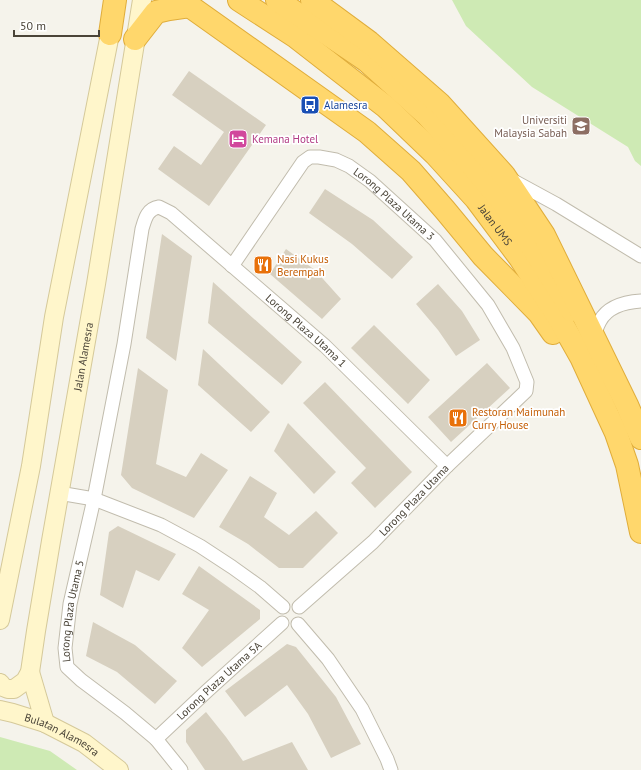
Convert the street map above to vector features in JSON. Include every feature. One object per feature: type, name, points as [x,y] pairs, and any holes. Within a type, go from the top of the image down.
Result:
[{"type":"highway","points":[[110,34],[115,0]]},
{"type":"highway","name":"Jalan UMS","points":[[239,0],[296,37],[386,107],[435,154],[476,199],[520,258],[560,318],[616,433],[634,463]]},
{"type":"highway","name":"Jalan UMS","points":[[277,0],[367,61],[426,114],[502,201],[587,330],[590,347],[624,416],[634,463],[641,532]]},
{"type":"highway","points":[[312,0],[369,42],[440,104],[504,175],[544,235],[587,330],[627,405],[641,438]]},
{"type":"highway","points":[[135,39],[156,12],[186,3],[367,132],[411,171],[484,256],[539,313],[580,376],[611,441],[634,463]]},
{"type":"street","name":"Jalan Alamesra","points":[[30,672],[59,493],[96,284],[142,0]]},
{"type":"street","points":[[0,620],[31,466],[54,317],[110,34]]},
{"type":"street","name":"Lorong Plaza Utama 3","points":[[232,266],[303,162],[310,157],[336,160],[349,166],[370,182],[435,240],[488,305],[513,348],[527,382],[526,391]]},
{"type":"street","points":[[504,175],[556,204],[641,256]]},
{"type":"street","name":"Lorong Plaza Utama 1","points":[[155,208],[159,207],[171,213],[325,346],[447,466]]},
{"type":"street","name":"Lorong Plaza Utama 5","points":[[155,208],[147,214],[142,229],[124,344],[94,498],[70,604],[64,648],[67,667],[81,680],[125,712],[156,739],[180,770]]},
{"type":"street","points":[[587,330],[600,321],[608,310],[626,302],[641,300]]},
{"type":"street","name":"Lorong Plaza Utama","points":[[298,607],[373,542],[447,466],[526,391]]},
{"type":"street","points":[[59,493],[94,498],[161,525],[200,546],[232,566],[283,607]]},
{"type":"street","points":[[292,604],[298,607],[302,614],[298,624],[292,626],[282,623],[279,617],[280,610],[283,607],[285,605],[292,604]]},
{"type":"street","name":"Lorong Plaza Utama 5A","points":[[156,739],[282,623]]},
{"type":"street","points":[[298,624],[328,658],[362,709],[391,770]]},
{"type":"street","points":[[0,683],[3,687],[14,689],[25,681],[30,672]]},
{"type":"street","points":[[30,672],[45,723]]},
{"type":"street","name":"Bulatan Alamesra","points":[[0,710],[45,723],[84,743],[119,770]]},
{"type":"green space","points":[[452,0],[641,0],[641,166],[635,161],[628,147],[532,87],[466,26]]},
{"type":"green space","points":[[0,737],[50,751],[77,770],[0,770]]},
{"type":"building","name":"Kemana Hotel","points":[[189,71],[266,125],[209,206],[158,169],[174,146],[201,165],[224,132],[172,95]]},
{"type":"building","points":[[325,189],[373,220],[413,257],[392,279],[352,244],[309,213]]},
{"type":"building","points":[[162,234],[192,256],[176,361],[146,338]]},
{"type":"building","points":[[286,249],[315,270],[341,299],[322,319],[270,274]]},
{"type":"building","points":[[213,282],[302,362],[282,385],[208,323]]},
{"type":"building","points":[[438,284],[462,311],[480,340],[456,356],[438,330],[416,304]]},
{"type":"building","points":[[374,325],[430,380],[408,404],[351,348]]},
{"type":"building","points":[[203,349],[270,412],[251,432],[198,385]]},
{"type":"building","points":[[487,363],[510,388],[451,442],[428,417]]},
{"type":"building","points":[[138,368],[168,390],[156,464],[186,477],[201,453],[228,470],[194,518],[132,488],[121,475]]},
{"type":"building","points":[[325,382],[412,472],[375,508],[351,483],[366,468],[303,403]]},
{"type":"building","points":[[288,423],[336,472],[314,494],[274,451]]},
{"type":"building","points":[[250,476],[277,493],[264,517],[289,535],[316,511],[338,533],[303,568],[279,568],[248,544],[219,527]]},
{"type":"building","points":[[118,526],[176,554],[159,581],[136,570],[123,608],[100,595],[109,532]]},
{"type":"building","points":[[199,566],[260,610],[260,619],[202,667],[182,648],[209,610],[182,594]]},
{"type":"building","points":[[93,622],[135,645],[177,681],[155,704],[117,672],[86,656]]},
{"type":"building","points":[[287,644],[296,647],[336,697],[361,744],[331,758],[308,714],[287,685],[245,717],[225,691]]},
{"type":"building","points":[[206,712],[243,761],[292,742],[308,770],[205,770],[186,742],[186,730]]},
{"type":"place","name":"Alamesra","points":[[310,105]]},
{"type":"place","name":"Universiti Malaysia Sabah","points":[[581,126]]},
{"type":"place","name":"Kemana Hotel","points":[[238,139]]},
{"type":"place","name":"Nasi Kukus Berempah","points":[[263,265]]},
{"type":"place","name":"Restoran Maimunah Curry House","points":[[458,418]]}]
